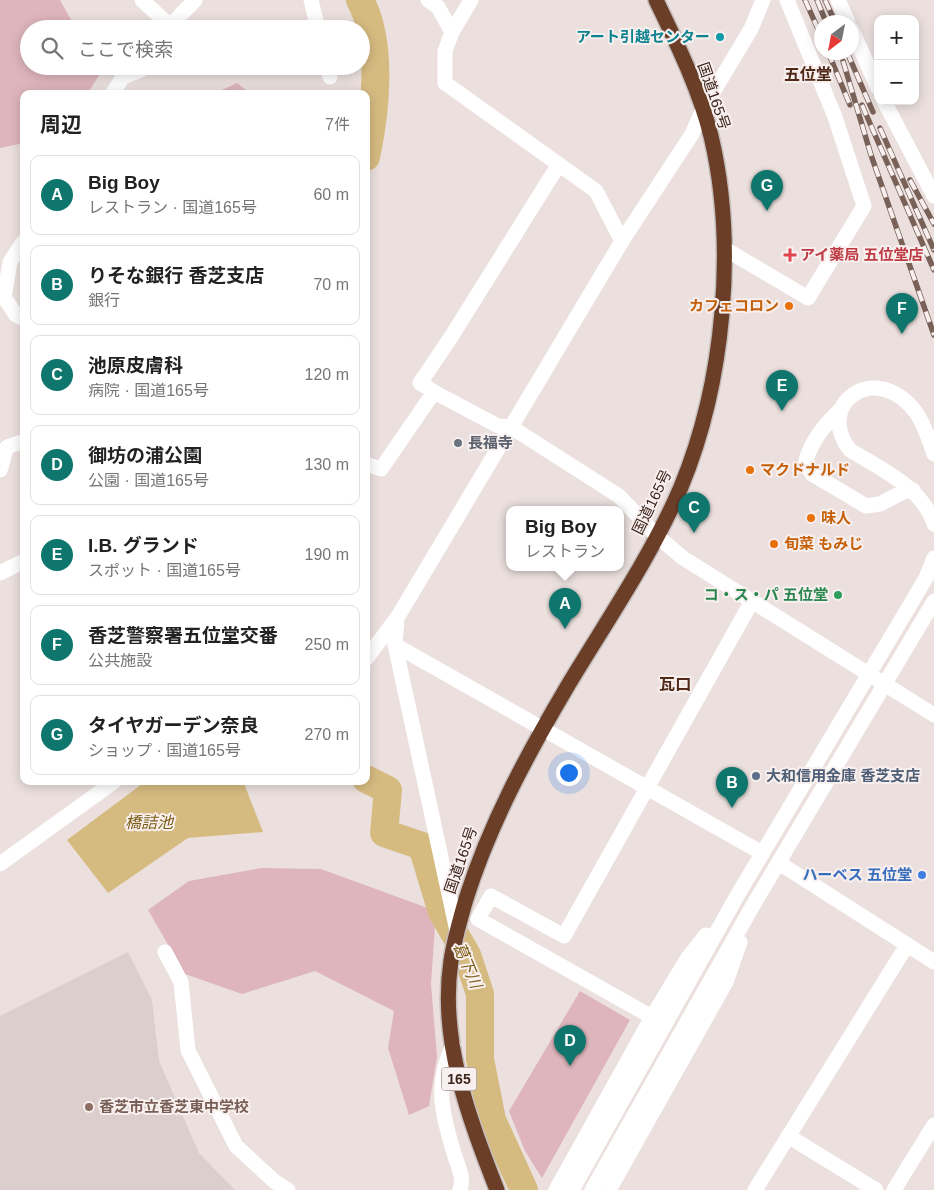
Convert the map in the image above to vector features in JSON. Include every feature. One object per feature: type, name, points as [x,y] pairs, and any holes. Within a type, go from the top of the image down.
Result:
[{"type":"highway","name":"国道165号","points":[[497,1190],[465,1103],[452,1045],[449,998],[450,962],[456,931],[480,856],[492,826],[542,730],[657,536],[680,489],[693,454],[708,402],[719,342],[725,250],[717,173],[711,137],[696,89],[656,0]]},
{"type":"street","points":[[142,0],[163,20]]},
{"type":"street","points":[[176,20],[195,0]]},
{"type":"street","points":[[311,0],[316,20]]},
{"type":"street","points":[[428,0],[438,7],[452,32]]},
{"type":"street","points":[[472,0],[452,32],[445,51],[444,83],[596,191],[622,241]]},
{"type":"street","points":[[370,654],[397,618],[622,241],[692,134],[703,109],[751,29],[763,0]]},
{"type":"street","points":[[725,250],[808,298],[864,206],[836,117],[787,0]]},
{"type":"street","points":[[838,0],[845,15]]},
{"type":"street","points":[[859,46],[874,79]]},
{"type":"street","points":[[115,90],[123,77],[128,75]]},
{"type":"street","points":[[886,105],[934,196]]},
{"type":"street","points":[[558,164],[451,337],[420,383],[498,426],[510,427],[619,496],[657,536],[683,558],[934,715]]},
{"type":"street","points":[[20,247],[10,262],[2,297],[16,315],[20,317]]},
{"type":"street","points":[[913,490],[903,492],[880,504],[866,506],[812,474],[806,460],[808,452],[824,427],[842,408],[860,391],[873,387],[896,394],[916,412],[934,454]]},
{"type":"street","points":[[370,465],[380,469],[434,392]]},
{"type":"street","points":[[842,408],[838,428],[850,450],[913,490],[923,500],[934,524]]},
{"type":"street","points":[[0,470],[7,447],[20,442]]},
{"type":"street","points":[[572,1190],[656,1037],[762,853],[926,578],[934,558]]},
{"type":"street","points":[[0,573],[20,563]]},
{"type":"street","points":[[652,1017],[478,919],[491,896],[564,936],[752,601]]},
{"type":"street","points":[[592,1190],[752,908],[934,601]]},
{"type":"street","points":[[397,618],[395,645],[456,931]]},
{"type":"street","points":[[395,645],[762,853]]},
{"type":"street","points":[[0,864],[109,785]]},
{"type":"street","points":[[779,863],[934,962]]},
{"type":"street","points":[[556,1190],[652,1017],[687,959],[737,896]]},
{"type":"street","points":[[609,1190],[726,982],[752,908]]},
{"type":"street","points":[[755,1190],[907,945]]},
{"type":"street","points":[[165,952],[181,982],[188,1050],[236,1146],[274,1181],[288,1190]]},
{"type":"street","points":[[452,1045],[442,1072],[441,1098],[450,1143],[462,1177],[460,1190]]},
{"type":"street","points":[[894,1190],[934,1125]]},
{"type":"street","points":[[788,1136],[876,1190]]},
{"type":"shaded area","points":[[0,0],[60,0],[71,20],[20,20],[20,75],[99,75],[90,90],[20,90],[20,144],[0,148]]},
{"type":"shaded area","points":[[237,83],[246,90],[222,90]]},
{"type":"shaded area","points":[[261,868],[321,869],[436,911],[431,984],[437,1057],[429,1106],[409,1115],[388,1048],[394,1011],[315,971],[242,994],[185,974],[148,910],[189,881]]},
{"type":"shaded area","name":"香芝市立香芝東中学校","points":[[128,952],[152,1000],[159,1061],[199,1153],[235,1190],[0,1190],[0,1016]]},
{"type":"shaded area","points":[[580,991],[630,1020],[542,1178],[525,1151],[509,1111]]},
{"type":"water","name":"橋詰池","points":[[141,785],[245,785],[263,832],[188,838],[108,893],[67,840]]},
{"type":"waterway","name":"葛下川","points":[[360,0],[368,20]]},
{"type":"waterway","name":"葛下川","points":[[370,28],[375,56],[375,98],[370,139]]},
{"type":"waterway","name":"葛下川","points":[[370,781],[388,790],[384,833],[422,846],[442,912],[467,955],[480,994],[480,1059],[492,1120],[524,1190]]},
{"type":"railway","points":[[805,0],[814,20]]},
{"type":"railway","points":[[817,0],[823,15]]},
{"type":"railway","points":[[825,0],[832,15]]},
{"type":"railway","points":[[831,60],[850,105]]},
{"type":"railway","points":[[850,60],[873,112]]},
{"type":"railway","points":[[843,61],[871,155],[934,335]]},
{"type":"railway","points":[[862,105],[934,270]]},
{"type":"railway","points":[[880,128],[934,250]]},
{"type":"railway","points":[[910,180],[934,224]]},
{"type":"place","name":"アート引越センター","points":[[720,37]]},
{"type":"place","name":"タイヤガーデン奈良","points":[[767,211]]},
{"type":"place","name":"アイ薬局 五位堂店","points":[[790,255]]},
{"type":"place","name":"カフェコロン","points":[[789,306]]},
{"type":"place","name":"香芝警察署五位堂交番","points":[[902,334]]},
{"type":"place","name":"I.B. グランド","points":[[782,411]]},
{"type":"place","name":"長福寺","points":[[458,443]]},
{"type":"place","name":"マクドナルド","points":[[750,470]]},
{"type":"place","name":"味人","points":[[811,518]]},
{"type":"place","name":"池原皮膚科","points":[[694,533]]},
{"type":"place","name":"旬菜 もみじ","points":[[774,544]]},
{"type":"place","name":"コ・ス・パ 五位堂","points":[[838,595]]},
{"type":"place","name":"Big Boy","points":[[565,629]]},
{"type":"place","name":"大和信用金庫 香芝支店","points":[[756,776]]},
{"type":"place","name":"りそな銀行 香芝支店","points":[[732,808]]},
{"type":"place","name":"ハーベス 五位堂","points":[[922,875]]},
{"type":"place","name":"御坊の浦公園","points":[[570,1066]]},
{"type":"place","name":"香芝市立香芝東中学校","points":[[89,1107]]},
{"type":"district","name":"五位堂","points":[[808,74]]},
{"type":"district","name":"瓦口","points":[[675,684]]}]
